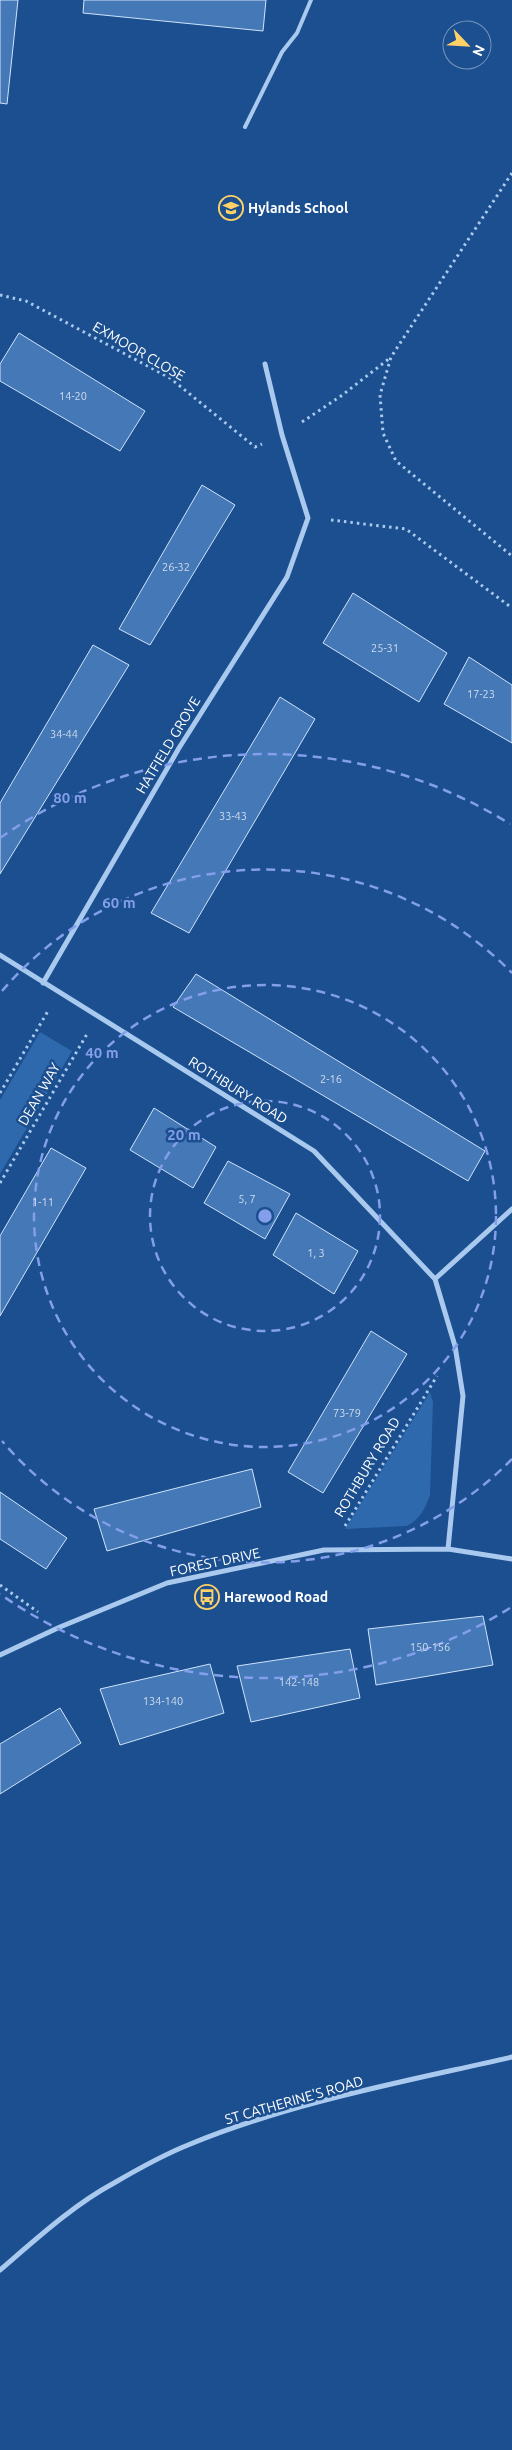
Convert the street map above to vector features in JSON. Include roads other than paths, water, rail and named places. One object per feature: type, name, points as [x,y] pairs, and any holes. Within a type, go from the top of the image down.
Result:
[{"type":"street","name":"HATFIELD GROVE","points":[[43,983],[178,748],[287,577],[308,518],[282,435],[265,364]]},
{"type":"street","name":"ROTHBURY ROAD","points":[[0,955],[314,1151],[435,1279]]},
{"type":"street","points":[[448,1549],[463,1396],[455,1346],[435,1279],[512,1209]]},
{"type":"street","name":"FOREST DRIVE","points":[[0,1655],[60,1627],[167,1583],[330,1550],[448,1549],[512,1558]]},
{"type":"street","name":"ST CATHERINE'S ROAD","points":[[0,2270],[48,2229],[112,2184],[186,2145],[257,2119],[323,2101],[512,2057]]},
{"type":"lane","points":[[245,127],[282,52],[297,33],[311,0]]},
{"type":"place","name":"Hylands School","points":[[231,208]]},
{"type":"place","name":"Harewood Road","points":[[207,1597]]}]
